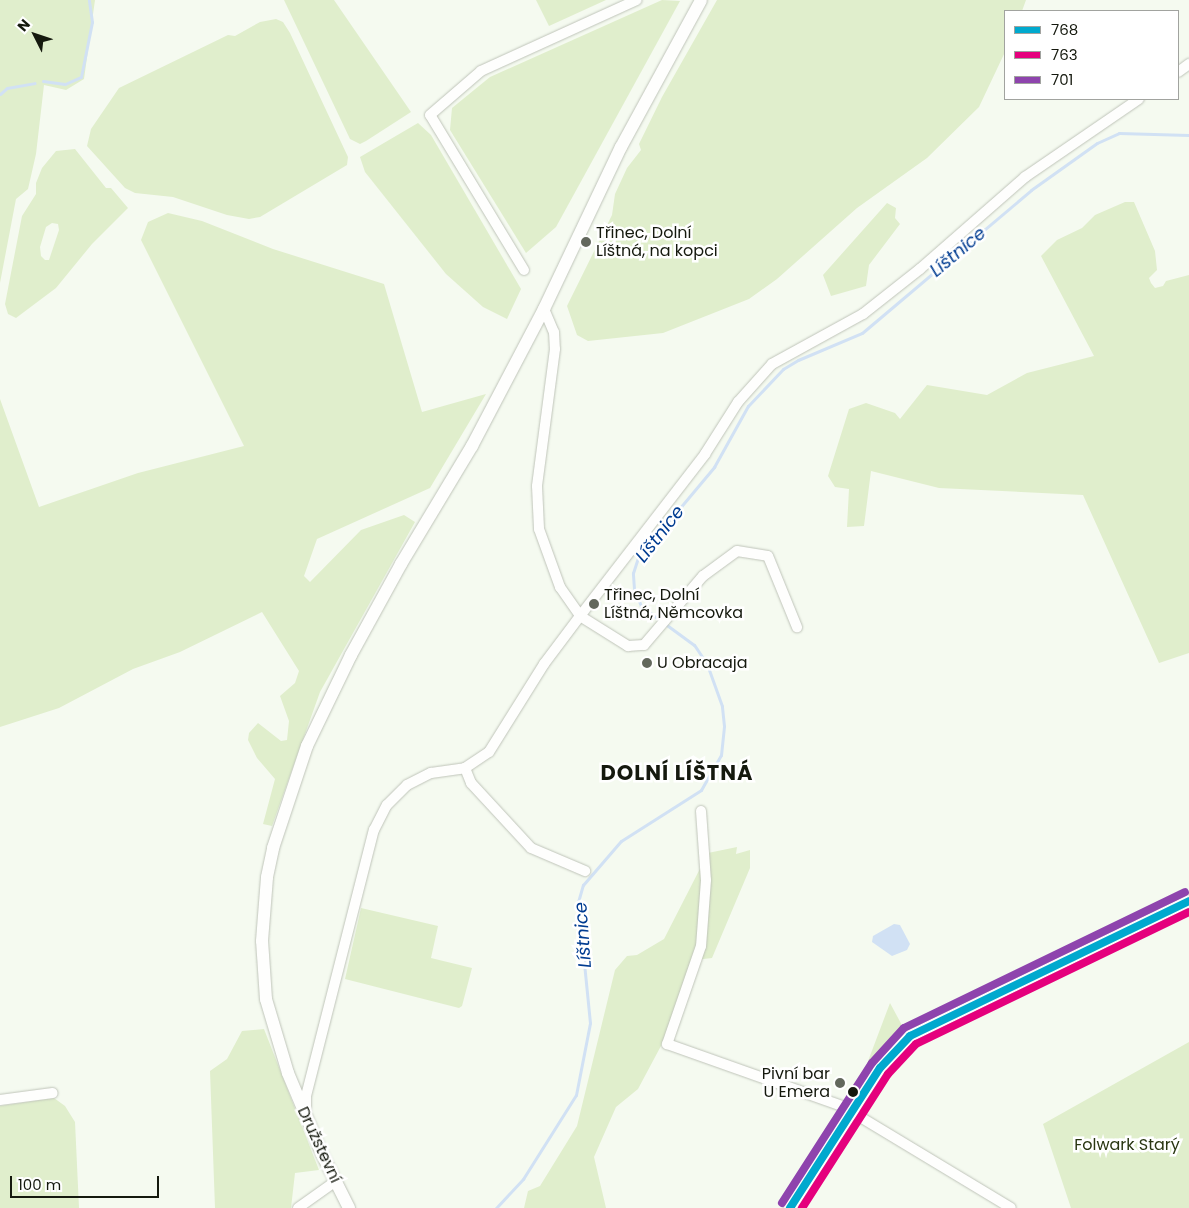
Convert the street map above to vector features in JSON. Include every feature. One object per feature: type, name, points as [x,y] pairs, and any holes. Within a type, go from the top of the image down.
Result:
[{"type":"street","points":[[524,270],[430,115],[481,71],[637,0]]},
{"type":"street","name":"Družstevní","points":[[349,1208],[306,1118],[277,1046],[266,999],[262,941],[267,877],[283,813],[307,746],[355,647],[472,446],[544,309],[620,147],[701,0]]},
{"type":"street","points":[[306,1118],[306,1096],[374,830],[387,805],[407,785],[430,773],[464,768],[489,752],[544,664],[705,454],[738,402],[772,364],[863,314],[920,269],[1025,177],[1138,100]]},
{"type":"street","points":[[544,309],[554,332],[555,349],[539,466],[539,529],[560,586],[580,616],[628,646],[644,645],[660,631],[703,576],[737,551],[768,556],[797,628]]},
{"type":"street","points":[[464,768],[471,783],[531,848],[585,871]]},
{"type":"street","points":[[701,811],[706,880],[701,946],[667,1044],[842,1106],[1010,1208]]},
{"type":"street","points":[[790,1208],[890,1055],[910,1036],[1189,900]]},
{"type":"street","points":[[0,1100],[53,1093]]},
{"type":"street","points":[[298,1208],[336,1181]]},
{"type":"green space","points":[[0,0],[95,0],[84,79],[66,90],[44,85],[36,154],[28,189],[16,199],[0,283]]},
{"type":"green space","points":[[284,0],[334,0],[411,112],[360,144],[350,139]]},
{"type":"green space","points":[[536,0],[606,0],[549,26]]},
{"type":"green space","points":[[662,0],[680,1],[556,227],[526,253],[450,130],[452,108],[490,77]]},
{"type":"green space","points":[[717,0],[1026,0],[1022,10],[1004,10],[1004,54],[979,107],[927,158],[857,208],[777,279],[749,299],[663,333],[588,341],[577,335],[567,306],[612,215],[615,194],[627,168],[641,150],[639,144],[662,97]]},
{"type":"green space","points":[[276,19],[283,22],[290,33],[348,157],[347,165],[260,217],[249,219],[227,215],[173,197],[135,193],[125,188],[87,146],[91,129],[119,88],[228,35],[235,36],[260,22]]},
{"type":"green space","points":[[418,123],[431,135],[521,289],[507,319],[483,307],[446,274],[365,172],[360,157]]},
{"type":"green space","points":[[75,149],[106,188],[111,188],[128,208],[92,244],[56,288],[16,318],[8,314],[5,304],[22,216],[36,194],[36,183],[42,168],[56,151]],"holes":[[[52,223],[58,224],[59,230],[49,260],[45,260],[41,256],[40,247],[46,227]]]},
{"type":"green space","points":[[1125,202],[1134,202],[1155,251],[1157,270],[1149,278],[1155,288],[1163,286],[1166,281],[1189,275],[1189,653],[1159,663],[1083,495],[939,488],[871,471],[864,526],[847,527],[849,489],[835,487],[828,476],[849,409],[866,403],[895,413],[900,419],[927,385],[987,395],[1027,373],[1094,356],[1041,256],[1057,240],[1082,228],[1095,215]]},
{"type":"green space","points":[[887,203],[896,208],[895,218],[900,224],[869,265],[866,286],[831,296],[823,275]]},
{"type":"green space","points":[[168,213],[202,221],[273,249],[384,284],[422,412],[486,394],[430,488],[317,539],[304,576],[310,582],[361,530],[404,515],[415,522],[320,692],[272,826],[263,824],[275,779],[257,758],[248,740],[249,733],[258,723],[281,741],[287,740],[289,721],[280,696],[295,683],[299,671],[262,612],[180,652],[133,669],[59,708],[0,727],[0,399],[39,507],[138,473],[244,446],[141,240],[148,222]]},
{"type":"green space","points":[[737,847],[736,854],[750,850],[750,868],[712,958],[695,960],[662,1044],[638,1089],[616,1107],[594,1157],[606,1208],[524,1208],[528,1191],[540,1186],[577,1126],[615,970],[627,956],[637,955],[664,939],[708,853]]},
{"type":"green space","points":[[361,908],[438,926],[431,958],[472,968],[462,1006],[459,1008],[345,979]]},
{"type":"green space","points":[[890,1003],[904,1029],[892,1037],[862,1077]]},
{"type":"green space","points":[[264,1029],[319,1170],[295,1173],[291,1208],[215,1208],[210,1071],[227,1059],[242,1031]]},
{"type":"green space","name":"Folwark Starý","points":[[1189,1042],[1189,1208],[1071,1208],[1043,1124]]},
{"type":"green space","points":[[54,1098],[65,1106],[75,1122],[79,1208],[0,1208],[0,1106]]},
{"type":"water","points":[[894,924],[900,925],[910,944],[907,950],[892,956],[872,942],[873,936]]},
{"type":"waterway","points":[[43,81],[65,84],[81,77],[92,22],[89,0]]},
{"type":"waterway","points":[[0,94],[7,88],[35,83]]},
{"type":"waterway","name":"Líštnice","points":[[496,1208],[523,1179],[576,1095],[590,1023],[578,902],[583,885],[621,841],[701,790],[721,755],[724,726],[722,706],[707,664],[694,645],[641,606],[634,589],[633,573],[638,558],[714,467],[748,406],[783,369],[798,360],[862,333],[1031,190],[1097,143],[1119,133],[1189,135]]},
{"type":"transit line","name":"701","points":[[782,1203],[872,1063],[904,1028],[1185,892]]},
{"type":"transit line","name":"768","points":[[790,1208],[880,1068],[910,1036],[1189,901]]},
{"type":"transit line","name":"763","points":[[802,1208],[888,1074],[916,1044],[1189,912]]},
{"type":"place","name":"Třinec, Dolní Líštná, na kopci","points":[[586,242]]},
{"type":"place","name":"Třinec, Dolní Líštná, Němcovka","points":[[594,604]]},
{"type":"place","name":"U Obracaja","points":[[647,663]]},
{"type":"place","name":"Pivní bar U Emera","points":[[840,1083]]},
{"type":"district","name":"DOLNÍ LÍŠTNÁ","points":[[677,773]]}]
